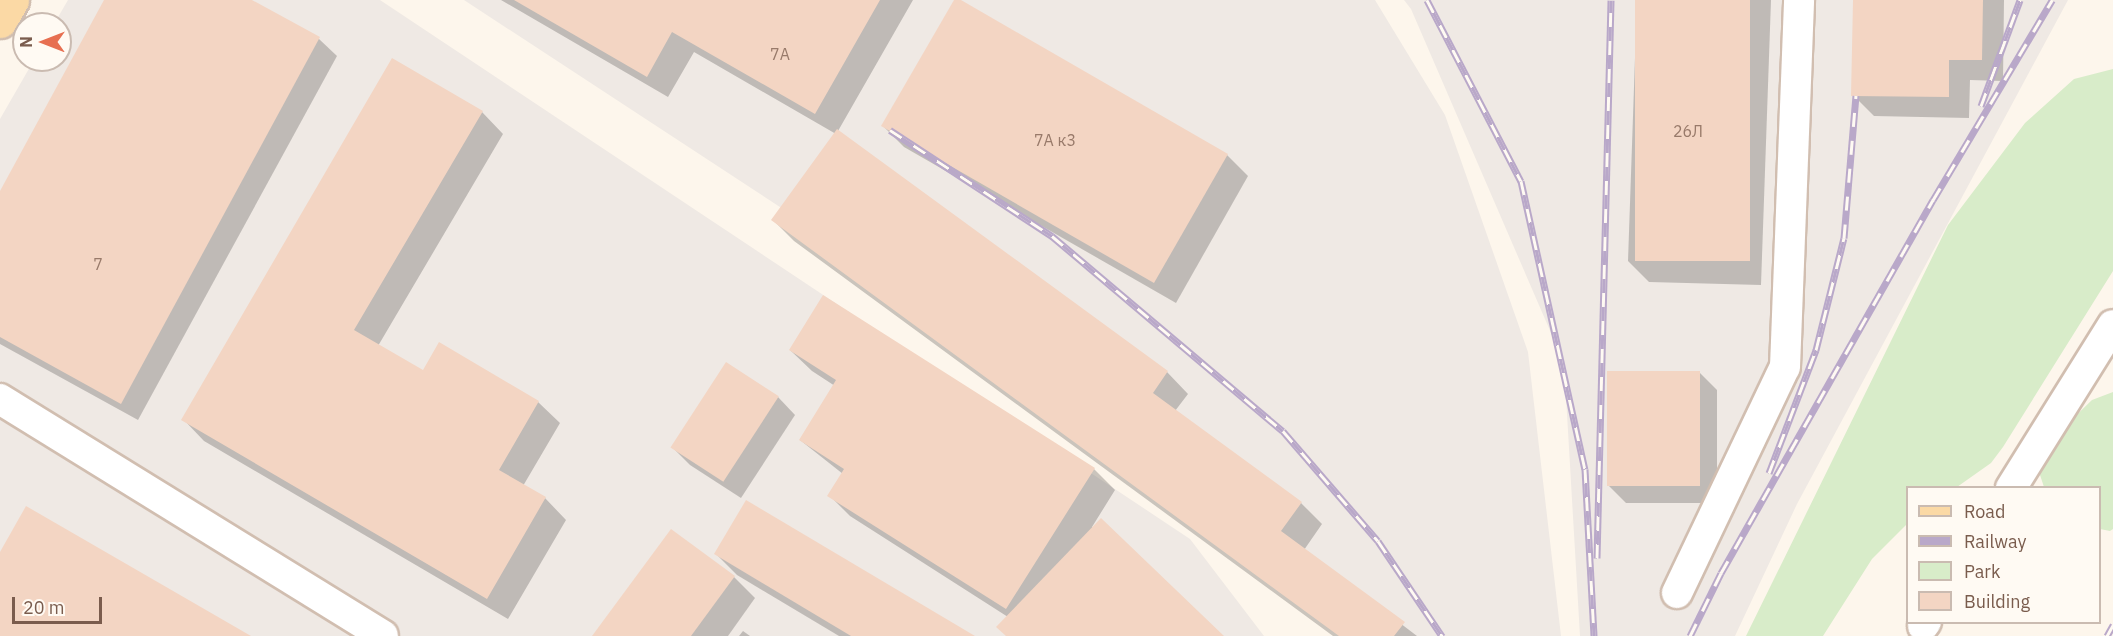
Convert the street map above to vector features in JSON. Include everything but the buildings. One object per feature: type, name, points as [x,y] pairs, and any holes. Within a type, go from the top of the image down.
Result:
[{"type":"main road","points":[[0,21],[12,0]]},
{"type":"lane","points":[[1677,593],[1785,367],[1799,0]]},
{"type":"lane","points":[[2012,486],[2113,325]]},
{"type":"lane","points":[[0,399],[383,636]]},
{"type":"shaded area","points":[[68,0],[380,0],[1190,539],[1264,636],[0,636],[0,119],[27,72],[72,72],[72,12],[61,12]]},
{"type":"shaded area","points":[[464,0],[1375,0],[1445,115],[1528,352],[1561,636],[1385,636],[864,262]]},
{"type":"shaded area","points":[[1404,0],[2068,0],[1797,504],[1735,636],[1580,636],[1564,363],[1411,9]]},
{"type":"green space","points":[[2113,69],[2113,271],[1991,463],[1958,486],[1906,486],[1906,525],[1872,559],[1823,636],[1746,636],[1948,225],[2025,123],[2074,79]]},
{"type":"green space","points":[[2113,392],[2113,529],[2110,531],[2101,529],[2101,486],[2044,486],[2039,472],[2061,430],[2092,400]]},
{"type":"railway","points":[[1427,0],[1521,181],[1585,469],[1594,636]]},
{"type":"railway","points":[[1597,558],[1611,0]]},
{"type":"railway","points":[[1981,106],[2020,0]]},
{"type":"railway","points":[[1690,636],[1721,573],[1933,200],[2052,0]]},
{"type":"railway","points":[[1769,473],[1816,350],[1844,238],[1856,96]]},
{"type":"railway","points":[[890,130],[1052,236],[1283,431],[1378,541],[1442,636]]},
{"type":"railway","points":[[2107,636],[2113,625]]}]
